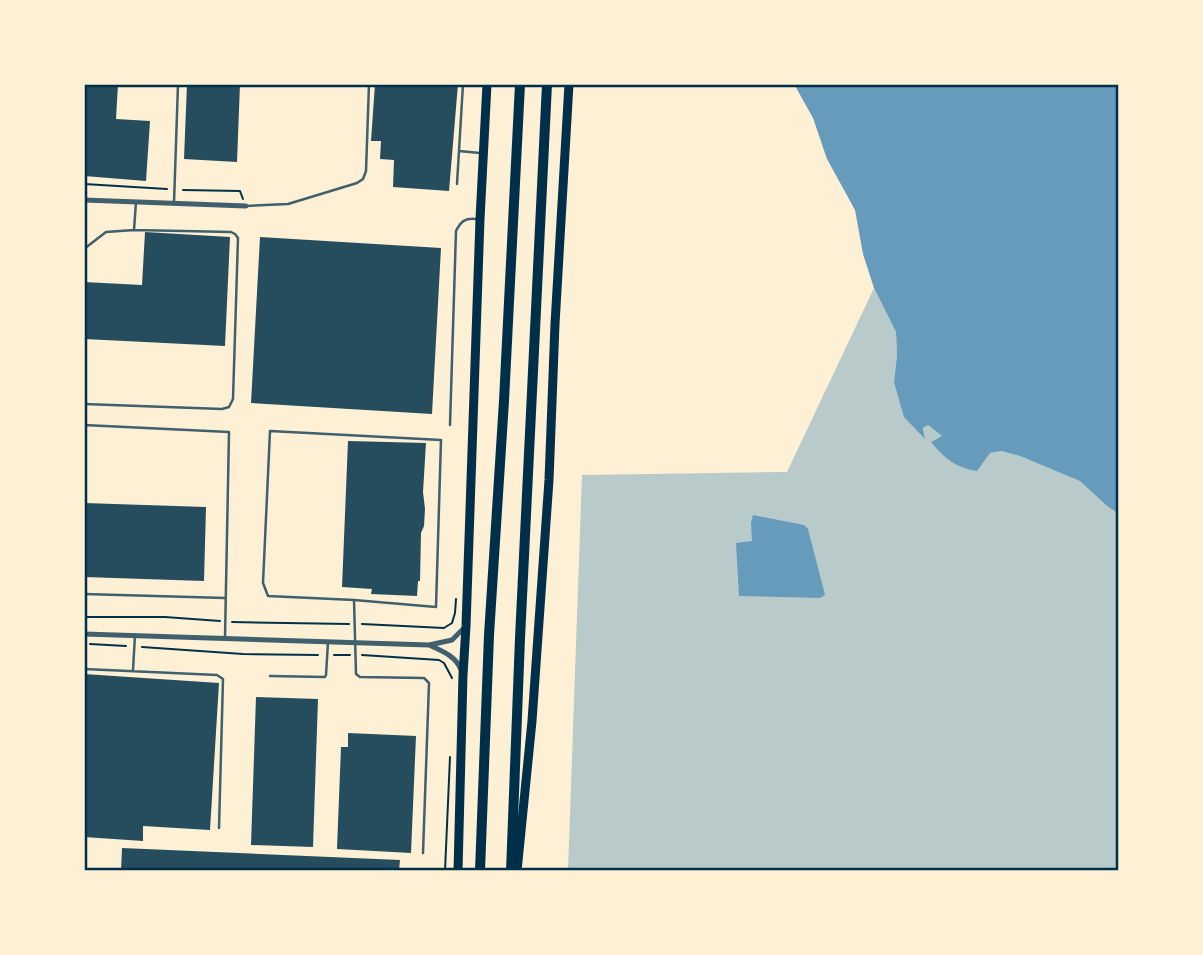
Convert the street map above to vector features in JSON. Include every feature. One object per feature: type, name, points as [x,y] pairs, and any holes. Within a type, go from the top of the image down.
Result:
[{"type":"highway","points":[[480,871],[489,635],[520,84]]},
{"type":"highway","points":[[511,871],[547,84]]},
{"type":"main road","points":[[458,871],[463,675],[487,84]]},
{"type":"main road","points":[[517,871],[532,721],[549,480],[569,84]]},
{"type":"street","points":[[84,200],[246,206]]},
{"type":"street","points":[[84,634],[429,645],[452,640],[466,626]]},
{"type":"street","points":[[429,645],[455,660],[463,675]]},
{"type":"lane","points":[[174,203],[178,84]]},
{"type":"lane","points":[[246,206],[288,204],[363,179],[366,171],[369,84]]},
{"type":"lane","points":[[457,184],[463,84]]},
{"type":"lane","points":[[459,151],[484,153]]},
{"type":"lane","points":[[134,230],[136,202]]},
{"type":"lane","points":[[450,425],[456,231],[463,221],[469,218],[480,219]]},
{"type":"lane","points":[[84,249],[106,232],[231,232],[238,238],[233,399],[229,407],[222,409],[84,404]]},
{"type":"lane","points":[[84,425],[229,432],[225,638]]},
{"type":"lane","points":[[270,431],[441,440],[436,607],[354,600],[268,596],[263,583],[270,431]]},
{"type":"lane","points":[[84,594],[225,598]]},
{"type":"lane","points":[[354,600],[356,674],[360,677],[424,678],[429,683],[423,853]]},
{"type":"lane","points":[[133,672],[135,635]]},
{"type":"lane","points":[[270,676],[325,677],[328,642]]},
{"type":"lane","points":[[84,669],[216,675],[223,679],[219,828]]},
{"type":"path","points":[[84,617],[165,617],[444,628],[452,623],[455,599],[467,598]]},
{"type":"path","points":[[84,643],[243,654],[354,654],[439,660],[449,670],[453,682]]},
{"type":"path","points":[[444,871],[450,747]]},
{"type":"shaded area","points":[[874,288],[896,332],[894,382],[925,437],[923,428],[928,425],[943,436],[990,453],[1001,451],[1020,456],[1081,481],[1119,514],[1119,871],[568,871],[582,475],[787,472]]},
{"type":"water","points":[[794,84],[1119,84],[1119,514],[1080,481],[1020,456],[1001,451],[990,453],[977,471],[957,465],[931,442],[942,436],[928,425],[923,428],[925,439],[904,417],[894,382],[896,332],[874,288],[863,254],[855,210],[827,159],[813,118]]},
{"type":"water","points":[[753,515],[804,525],[808,529],[825,595],[820,598],[739,596],[736,543],[752,541]]},
{"type":"building","points":[[84,84],[118,84],[116,119],[150,121],[146,181],[84,176]]},
{"type":"building","points":[[187,84],[240,84],[237,162],[184,159]]},
{"type":"building","points":[[375,84],[458,84],[449,191],[393,187],[394,160],[380,159],[381,141],[371,141]]},
{"type":"building","points":[[145,232],[230,237],[225,346],[84,339],[84,282],[142,285]]},
{"type":"building","points":[[260,237],[441,248],[432,414],[251,403]]},
{"type":"building","points":[[348,441],[426,443],[424,526],[421,533],[417,596],[371,594],[372,589],[342,587]]},
{"type":"building","points":[[84,503],[206,507],[204,581],[84,577]]},
{"type":"building","points":[[84,674],[219,683],[210,830],[143,826],[143,841],[84,837]]},
{"type":"building","points":[[256,697],[318,699],[313,847],[251,845]]},
{"type":"building","points":[[348,733],[416,736],[411,853],[337,849],[341,747],[348,747]]},
{"type":"building","points":[[122,848],[400,860],[399,871],[121,871]]}]
